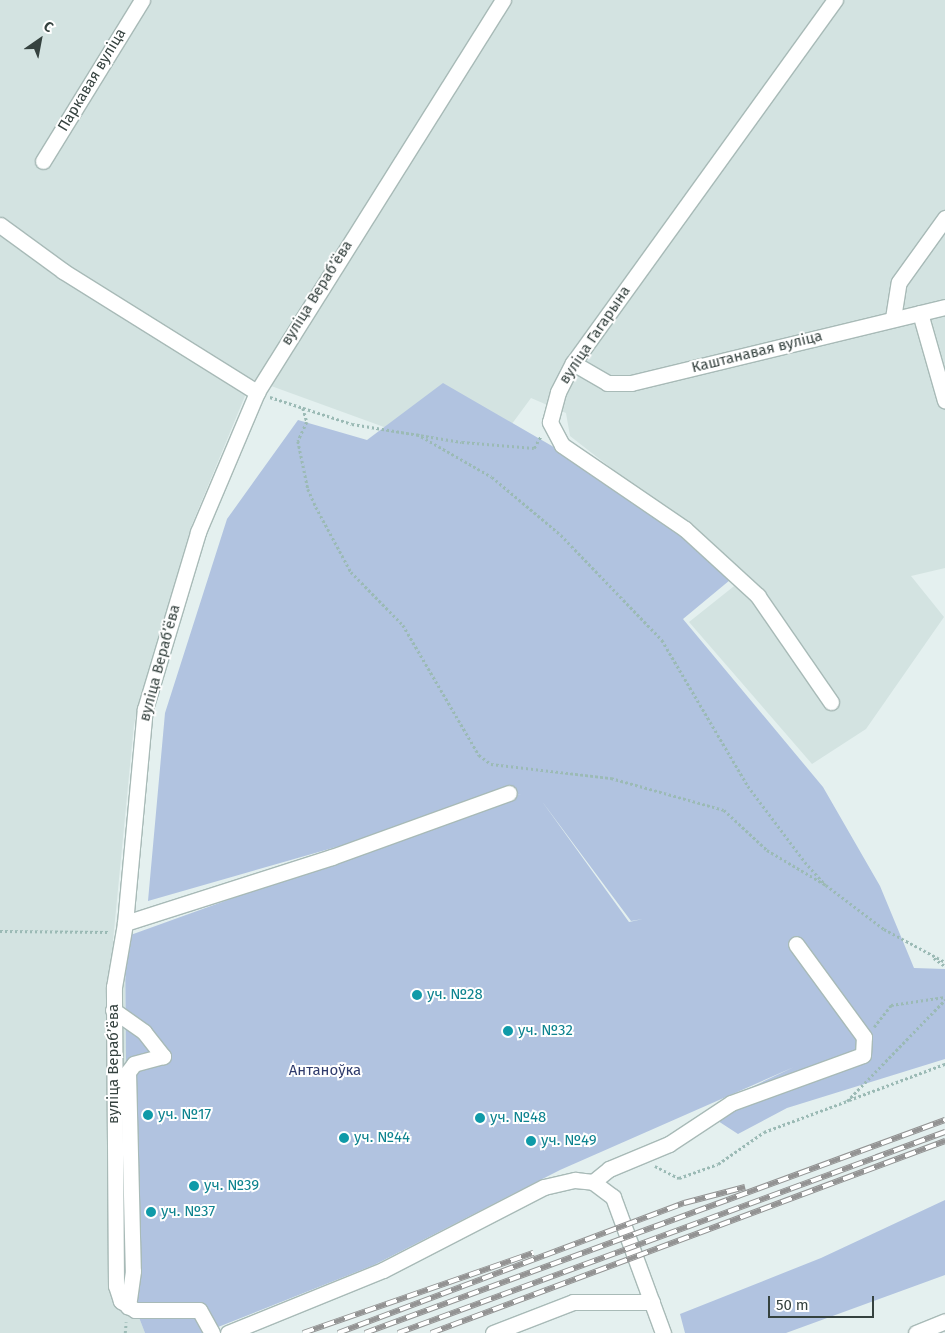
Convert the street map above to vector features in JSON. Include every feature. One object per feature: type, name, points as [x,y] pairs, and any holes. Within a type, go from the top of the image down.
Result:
[{"type":"street","name":"Паркавая вуліца","points":[[43,161],[142,0]]},
{"type":"street","name":"вуліца Верабʼёва","points":[[128,1307],[116,1286],[113,1010],[124,928],[145,709],[198,532],[257,392],[503,0]]},
{"type":"street","name":"вуліца Гагарына","points":[[550,422],[558,392],[573,363],[836,0]]},
{"type":"street","points":[[893,318],[899,282],[945,218]]},
{"type":"street","points":[[0,225],[63,271],[257,392]]},
{"type":"street","name":"Каштанавая вуліца","points":[[573,363],[594,378],[618,385],[945,307]]},
{"type":"street","points":[[920,312],[945,401]]},
{"type":"street","points":[[550,422],[562,445],[685,529],[758,596],[831,702]]},
{"type":"street","points":[[124,928],[332,857],[509,793]]},
{"type":"street","points":[[594,1182],[609,1169],[633,1161],[669,1144],[731,1103],[863,1055],[864,1037],[796,944]]},
{"type":"street","points":[[113,1010],[144,1032],[163,1056],[134,1064],[128,1072],[133,1271],[128,1307],[199,1310],[212,1333]]},
{"type":"street","points":[[228,1333],[383,1270],[544,1187],[576,1180],[594,1182],[613,1197],[663,1333]]},
{"type":"street","points":[[493,1333],[574,1302],[652,1302]]},
{"type":"street","points":[[916,1333],[945,1321]]},
{"type":"path","points":[[257,392],[352,424],[534,448],[550,422]]},
{"type":"path","points":[[303,408],[307,422],[298,441],[316,507],[351,572],[403,625],[479,755],[491,764],[611,778],[716,807],[767,850],[826,885],[884,929],[945,962]]},
{"type":"path","points":[[417,434],[492,477],[561,535],[662,640],[777,830],[826,885]]},
{"type":"path","points":[[0,931],[124,928]]},
{"type":"path","points":[[930,955],[945,966]]},
{"type":"path","points":[[864,1037],[891,1005],[945,999]]},
{"type":"path","points":[[847,1100],[945,999]]},
{"type":"path","points":[[633,1161],[654,1165],[680,1178],[718,1164],[764,1132],[945,1064]]},
{"type":"shaded area","points":[[0,0],[945,0],[945,568],[911,576],[944,617],[866,729],[812,764],[689,622],[748,575],[570,436],[566,413],[531,398],[483,463],[252,379],[191,527],[134,724],[113,941],[125,937],[128,1289],[145,1333],[0,1333]]},
{"type":"green space","name":"Антаноўка","points":[[443,383],[552,446],[680,533],[730,580],[683,619],[823,787],[880,886],[914,968],[945,969],[945,1059],[787,1108],[738,1134],[718,1121],[724,1100],[794,1067],[560,1170],[374,1265],[203,1333],[145,1333],[128,1289],[125,937],[521,794],[148,901],[165,713],[227,519],[298,420],[367,440]],"holes":[[[541,800],[631,921],[643,919],[629,922]]]},
{"type":"green space","points":[[945,1200],[945,1275],[786,1333],[685,1333],[680,1314],[821,1258]]},
{"type":"railway","points":[[365,1333],[945,1120]]},
{"type":"railway","points":[[398,1333],[945,1132]]},
{"type":"railway","points":[[431,1333],[945,1141]]},
{"type":"railway","points":[[338,1333],[684,1203],[745,1187]]},
{"type":"railway","points":[[303,1333],[533,1253]]},
{"type":"place","name":"уч. №28","points":[[417,995]]},
{"type":"place","name":"уч. №32","points":[[508,1031]]},
{"type":"place","name":"уч. №17","points":[[148,1115]]},
{"type":"place","name":"уч. №48","points":[[480,1118]]},
{"type":"place","name":"уч. №44","points":[[344,1138]]},
{"type":"place","name":"уч. №49","points":[[531,1141]]},
{"type":"place","name":"уч. №39","points":[[194,1186]]},
{"type":"place","name":"уч. №37","points":[[151,1212]]}]
